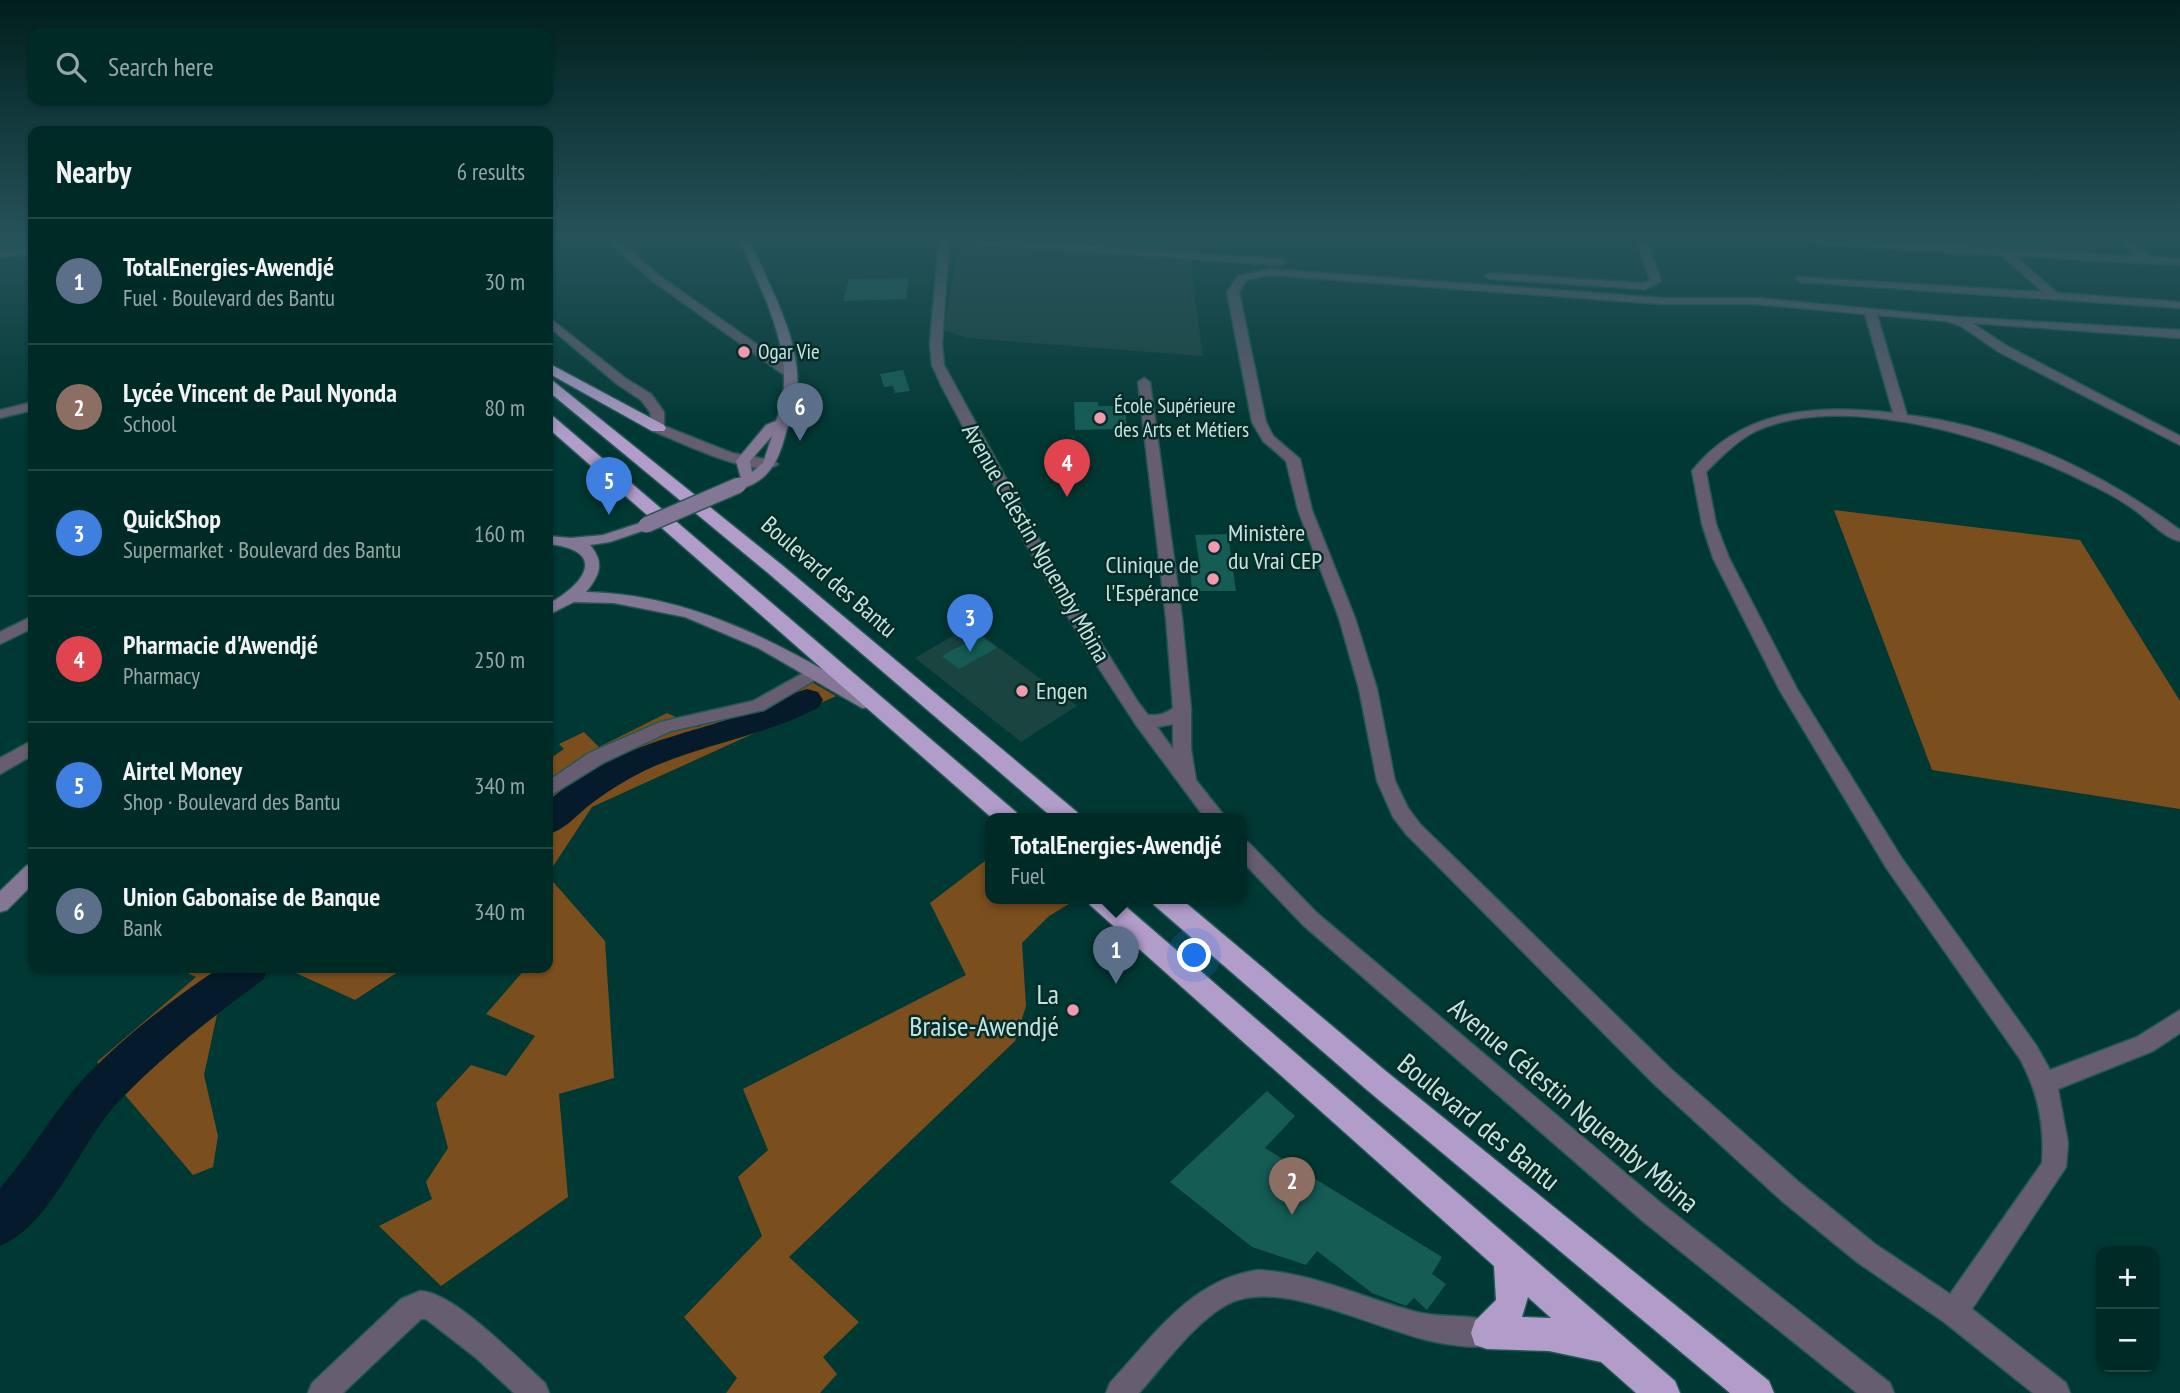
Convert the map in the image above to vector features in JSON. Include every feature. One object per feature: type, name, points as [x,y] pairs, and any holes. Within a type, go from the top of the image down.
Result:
[{"type":"highway","points":[[553,371],[658,428]]},
{"type":"highway","name":"Boulevard des Bantu","points":[[553,388],[743,542],[1063,813]]},
{"type":"highway","points":[[553,424],[1001,813]]},
{"type":"highway","points":[[1106,904],[1299,1079],[1507,1257],[1605,1347],[1663,1393]]},
{"type":"highway","name":"Boulevard des Bantu","points":[[1170,904],[1377,1081],[1757,1393]]},
{"type":"highway","points":[[1487,1333],[1507,1316],[1512,1303],[1512,1273],[1507,1257]]},
{"type":"highway","points":[[1487,1333],[1549,1334],[1605,1347]]},
{"type":"main road","points":[[553,540],[596,541],[624,534],[744,482],[772,463],[780,427],[785,422],[791,374],[784,339],[771,306]]},
{"type":"main road","points":[[744,482],[747,456],[771,428],[785,422]]},
{"type":"main road","points":[[553,608],[574,597],[584,587],[609,545],[624,534]]},
{"type":"main road","points":[[568,542],[588,552],[594,568]]},
{"type":"main road","points":[[574,597],[629,597],[683,610],[716,623],[814,673],[884,713]]},
{"type":"main road","points":[[0,904],[28,877]]},
{"type":"street","points":[[695,306],[791,374]]},
{"type":"street","name":"Avenue Célestin Nguemby Mbina","points":[[939,306],[936,344],[938,365],[1059,589],[1142,721],[1212,813]]},
{"type":"street","points":[[1236,306],[1259,422],[1268,438],[1293,458],[1305,510],[1347,618],[1367,689],[1386,781],[1407,820],[1436,854],[1527,940],[1663,1077],[1781,1184],[1866,1253],[1954,1312],[2056,1393]]},
{"type":"street","points":[[1813,306],[2180,334]]},
{"type":"street","points":[[1870,311],[1901,417]]},
{"type":"street","points":[[1947,318],[1965,324],[2003,349],[2180,441]]},
{"type":"street","points":[[553,324],[621,381],[646,397],[657,412],[658,428],[704,447],[772,463]]},
{"type":"street","points":[[1144,382],[1174,618],[1182,709],[1182,749],[1189,783]]},
{"type":"street","points":[[624,408],[646,397]]},
{"type":"street","points":[[0,414],[28,408]]},
{"type":"street","points":[[1954,1312],[2023,1208],[2054,1167],[2056,1143],[2045,1083],[2028,1052],[1894,863],[1787,689],[1740,599],[1709,524],[1699,471],[1735,439],[1757,426],[1822,413],[1901,417],[1984,436],[2038,455],[2099,482],[2134,503],[2180,537]]},
{"type":"street","points":[[0,639],[28,624]]},
{"type":"street","points":[[553,787],[596,758],[647,734],[692,720],[736,713],[758,706],[814,673]]},
{"type":"street","points":[[1142,721],[1161,722],[1178,715],[1182,709]]},
{"type":"street","points":[[0,767],[28,749]]},
{"type":"street","name":"Avenue Célestin Nguemby Mbina","points":[[1247,853],[1310,919],[1632,1195],[1880,1393]]},
{"type":"street","points":[[2045,1083],[2145,1044],[2180,1020]]},
{"type":"street","points":[[1120,1393],[1214,1297],[1253,1282],[1295,1287],[1438,1331],[1487,1333]]},
{"type":"street","points":[[323,1393],[411,1309],[420,1305],[431,1306],[485,1347],[535,1393]]},
{"type":"shaded area","points":[[948,306],[1196,306],[1203,356],[968,338],[944,330]]},
{"type":"shaded area","points":[[1834,510],[2080,540],[2180,701],[2180,809],[1932,770]]},
{"type":"shaded area","points":[[970,626],[1077,706],[1021,742],[915,658]]},
{"type":"shaded area","points":[[803,677],[836,696],[592,807],[553,866],[553,757],[564,749],[559,744],[584,732],[599,747],[667,713],[698,727]]},
{"type":"shaded area","points":[[985,861],[985,904],[1069,904],[1049,916],[1022,943],[1026,1006],[1015,1041],[789,1257],[859,1322],[823,1357],[837,1374],[820,1393],[726,1393],[737,1378],[684,1317],[762,1236],[738,1177],[768,1150],[743,1089],[966,975],[930,903]]},
{"type":"shaded area","points":[[553,882],[605,941],[614,1078],[559,1094],[568,1197],[441,1286],[379,1226],[432,1199],[426,1182],[448,1148],[436,1103],[471,1065],[506,1076],[535,1036],[486,1014],[522,973],[553,973]]},
{"type":"shaded area","points":[[188,973],[264,973],[218,1010],[204,1075],[218,1136],[213,1167],[193,1175],[97,1062],[196,977]]},
{"type":"shaded area","points":[[296,973],[396,973],[355,1000]]},
{"type":"building","points":[[903,370],[910,391],[895,393],[893,386],[884,387],[880,374]]},
{"type":"building","name":"École Supérieure des Arts et Métiers","points":[[1074,402],[1098,402],[1098,406],[1125,406],[1127,429],[1075,430]]},
{"type":"building","points":[[1228,534],[1236,591],[1192,591],[1190,567],[1200,567],[1195,535]]},
{"type":"building","points":[[980,635],[997,648],[959,669],[942,656]]},
{"type":"building","points":[[1267,1091],[1295,1116],[1265,1148],[1442,1257],[1432,1274],[1446,1284],[1427,1310],[1414,1298],[1406,1306],[1372,1293],[1317,1251],[1306,1265],[1252,1247],[1170,1182]]},
{"type":"waterway","points":[[553,817],[589,788],[632,762],[755,722],[807,700]]},
{"type":"waterway","points":[[0,1223],[41,1176],[84,1111],[104,1087],[183,1015],[242,973]]},
{"type":"place","name":"Ogar Vie","points":[[744,352]]},
{"type":"place","name":"École Supérieure des Arts et Métiers","points":[[1100,418]]},
{"type":"place","name":"Union Gabonaise de Banque","points":[[800,441]]},
{"type":"place","name":"Pharmacie d'Awendjé","points":[[1067,497]]},
{"type":"place","name":"Airtel Money","points":[[609,515]]},
{"type":"place","name":"Ministère du Vrai CEP","points":[[1214,547]]},
{"type":"place","name":"Clinique de l'Espérance","points":[[1213,579]]},
{"type":"place","name":"QuickShop","points":[[970,652]]},
{"type":"place","name":"Engen","points":[[1022,691]]},
{"type":"place","name":"TotalEnergies-Awendjé","points":[[1116,984]]},
{"type":"place","name":"La Braise-Awendjé","points":[[1073,1010]]},
{"type":"place","name":"Lycée Vincent de Paul Nyonda","points":[[1292,1215]]}]
